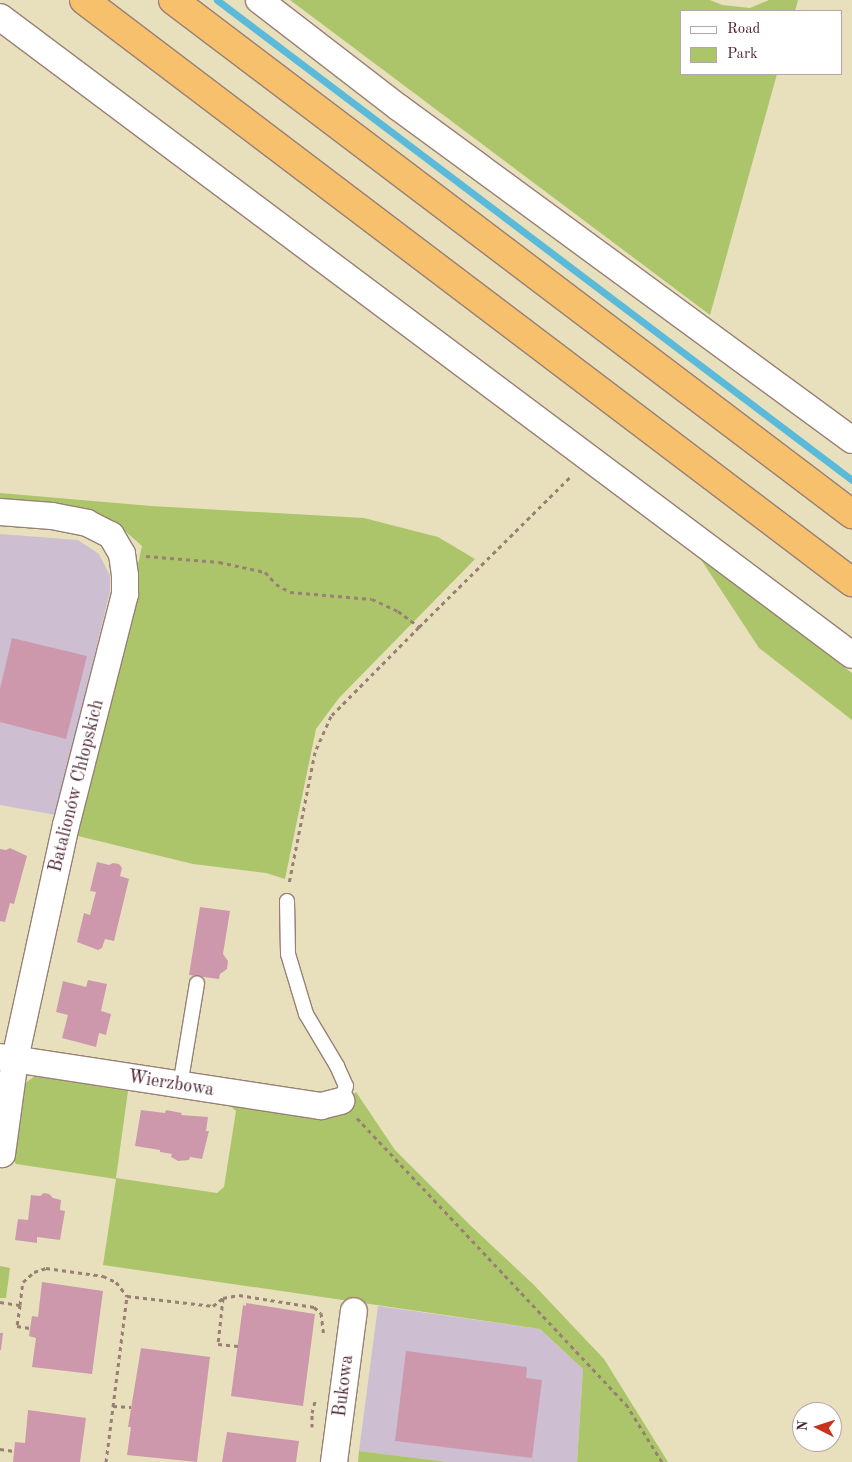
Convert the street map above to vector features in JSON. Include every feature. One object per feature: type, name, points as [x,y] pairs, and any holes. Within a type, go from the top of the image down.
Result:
[{"type":"highway","points":[[84,0],[852,582]]},
{"type":"highway","points":[[173,0],[852,514]]},
{"type":"street","points":[[259,0],[398,107],[852,440]]},
{"type":"street","points":[[0,17],[852,655]]},
{"type":"street","name":"Batalionów Chłopskich","points":[[0,512],[52,516],[87,523],[111,535],[122,554],[125,594],[7,1058],[2,1154]]},
{"type":"street","name":"Wierzbowa","points":[[7,1058],[180,1086],[321,1106],[341,1101]]},
{"type":"street","name":"Bukowa","points":[[334,1462],[354,1311]]},
{"type":"lane","points":[[286,901],[288,954],[306,1014],[337,1066],[346,1086],[341,1101]]},
{"type":"lane","points":[[180,1086],[197,983]]},
{"type":"path","points":[[286,901],[314,752],[331,716],[589,458]]},
{"type":"path","points":[[122,554],[219,562],[265,572],[276,584],[290,592],[372,598],[398,612],[419,627]]},
{"type":"path","points":[[341,1101],[626,1404],[662,1462]]},
{"type":"path","points":[[30,1328],[17,1326],[23,1282],[34,1272],[46,1268],[103,1276],[116,1282],[127,1296],[213,1306],[223,1298],[239,1295],[314,1307],[321,1313],[324,1341]]},
{"type":"path","points":[[106,1462],[127,1296]]},
{"type":"path","points":[[223,1298],[218,1344],[238,1346]]},
{"type":"path","points":[[0,1302],[20,1305]]},
{"type":"path","points":[[312,1430],[312,1413],[316,1398]]},
{"type":"path","points":[[113,1406],[131,1408]]},
{"type":"path","points":[[0,1449],[14,1450]]},
{"type":"shaded area","points":[[0,534],[78,540],[99,554],[110,576],[110,591],[56,815],[0,805]]},
{"type":"shaded area","points":[[378,1306],[540,1329],[583,1369],[577,1462],[448,1462],[359,1451]]},
{"type":"green space","points":[[290,0],[710,0],[722,5],[750,8],[769,0],[798,0],[795,10],[680,10],[680,75],[777,75],[710,315]]},
{"type":"green space","points":[[0,493],[151,506],[364,518],[438,537],[475,559],[339,698],[316,729],[285,879],[266,873],[193,864],[78,836],[142,546],[116,523],[0,502]]},
{"type":"green space","points":[[698,555],[852,673],[852,720],[759,648]]},
{"type":"green space","points":[[35,1076],[128,1091],[116,1178],[217,1193],[224,1187],[236,1111],[228,1104],[333,1113],[356,1092],[395,1150],[472,1227],[533,1284],[604,1359],[668,1462],[577,1462],[583,1369],[540,1329],[103,1265],[116,1179],[16,1164],[10,1155],[20,1087]]},
{"type":"green space","points":[[0,1266],[10,1268],[6,1298],[0,1298]]},
{"type":"green space","points":[[359,1451],[448,1462],[358,1462]]},
{"type":"building","points":[[12,638],[87,656],[66,739],[0,722],[0,689]]},
{"type":"building","points":[[10,848],[27,856],[14,904],[10,903],[5,922],[0,921],[0,849],[6,850]]},
{"type":"building","points":[[97,862],[109,865],[113,863],[119,864],[122,868],[120,876],[129,879],[114,941],[105,939],[102,948],[98,950],[77,942],[84,913],[90,915],[96,892],[90,891]]},
{"type":"building","points":[[200,907],[230,911],[223,954],[228,961],[227,969],[220,974],[219,979],[189,975]]},
{"type":"building","points":[[88,980],[107,984],[101,1011],[111,1014],[106,1035],[99,1033],[96,1047],[62,1038],[68,1015],[56,1012],[63,981],[86,987]]},
{"type":"building","points":[[141,1110],[165,1113],[166,1110],[182,1113],[181,1115],[208,1117],[206,1131],[209,1131],[202,1159],[190,1157],[189,1160],[178,1161],[171,1157],[172,1154],[135,1146]]},
{"type":"building","points":[[44,1193],[61,1200],[60,1210],[65,1211],[60,1240],[37,1237],[37,1243],[15,1240],[18,1219],[28,1220],[31,1195],[40,1196]]},
{"type":"building","points":[[42,1282],[103,1291],[92,1374],[32,1367],[36,1338],[29,1336],[32,1316],[38,1317]]},
{"type":"building","points":[[246,1303],[315,1314],[303,1406],[231,1396],[243,1305],[246,1306]]},
{"type":"building","points":[[0,1333],[3,1333],[1,1350],[0,1350]]},
{"type":"building","points":[[141,1348],[210,1357],[197,1462],[127,1455],[131,1427],[128,1427]]},
{"type":"building","points":[[406,1351],[527,1367],[526,1378],[542,1380],[532,1458],[395,1441]]},
{"type":"building","points":[[28,1410],[86,1418],[80,1462],[13,1462],[15,1442],[25,1443]]},
{"type":"building","points":[[227,1432],[299,1441],[296,1462],[222,1462]]},
{"type":"waterway","points":[[217,0],[852,480]]}]
